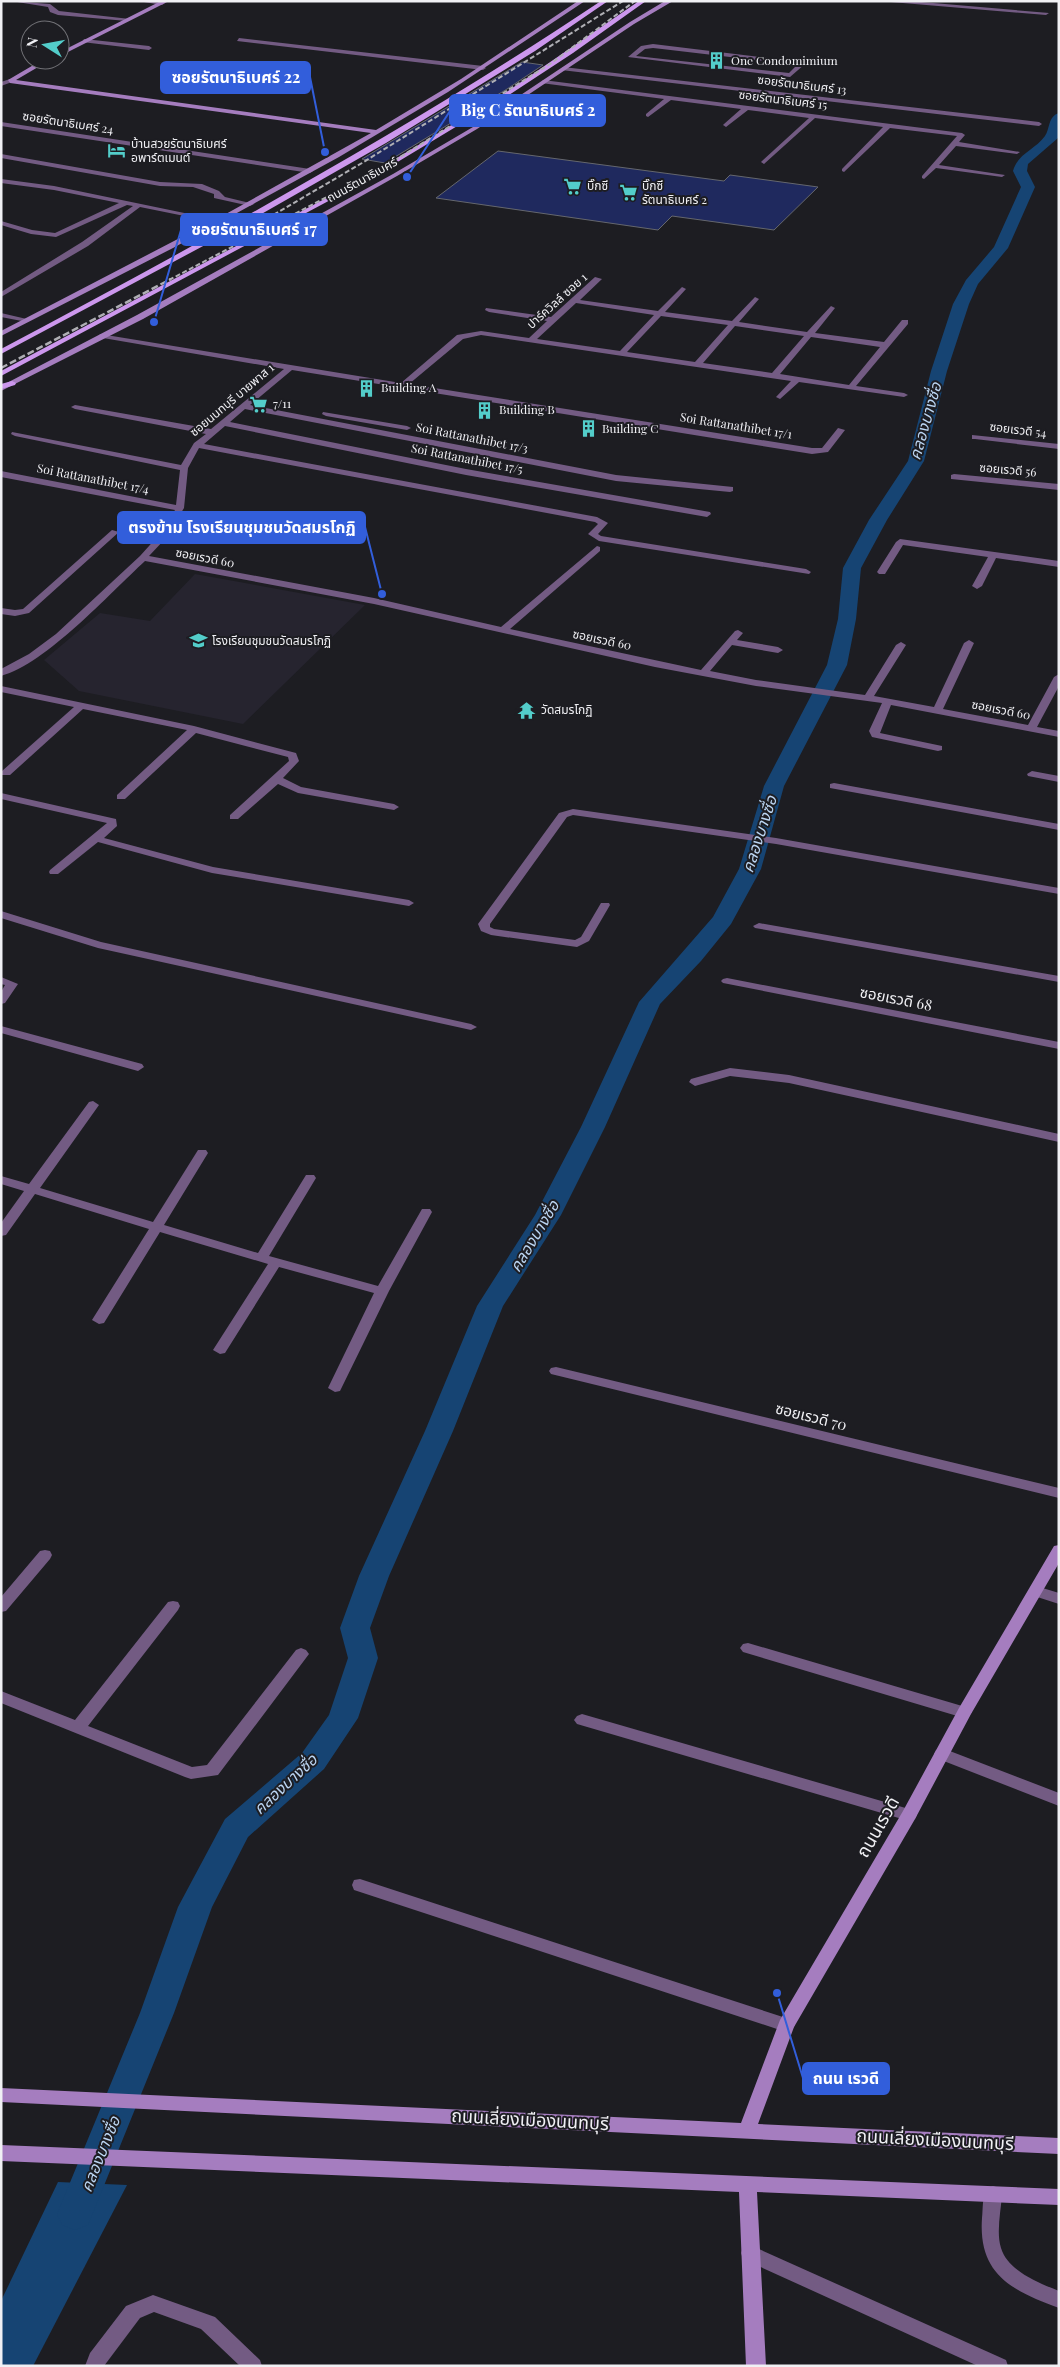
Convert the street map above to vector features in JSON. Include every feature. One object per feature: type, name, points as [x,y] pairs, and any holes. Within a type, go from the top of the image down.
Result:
[{"type":"main road","points":[[1,334],[219,221],[310,171],[483,68],[582,1]]},
{"type":"main road","points":[[522,43],[593,1]]},
{"type":"main road","name":"ถนนรัตนาธิเบศร์","points":[[1,352],[126,286],[410,127],[537,48],[605,1]]},
{"type":"main road","name":"ถนนรัตนาธิเบศร์","points":[[1,374],[372,175],[510,92],[571,52],[642,1]]},
{"type":"main road","points":[[634,22],[658,1]]},
{"type":"main road","name":"ถนนรัตนาธิเบศร์","points":[[1,388],[140,317],[394,175],[474,128],[634,22],[670,1]]},
{"type":"main road","points":[[70,49],[164,2]]},
{"type":"main road","points":[[10,82],[30,70]]},
{"type":"main road","points":[[10,82],[376,132]]},
{"type":"main road","name":"ถนนเรวดี","points":[[747,2130],[786,2025],[908,1815],[964,1712],[1059,1550]]},
{"type":"main road","name":"ถนนเลี่ยงเมืองนนทบุรี","points":[[1,2095],[37,2095],[180,2104],[1059,2146]]},
{"type":"main road","points":[[8,2153],[1059,2197]]},
{"type":"main road","points":[[748,2184],[756,2366]]},
{"type":"street","points":[[14,1],[50,6],[52,11],[58,13],[128,20]]},
{"type":"street","points":[[141,1],[164,2]]},
{"type":"street","points":[[882,1],[1046,13]]},
{"type":"street","points":[[885,9],[890,2]]},
{"type":"street","points":[[239,40],[483,68]]},
{"type":"street","points":[[84,41],[149,48]]},
{"type":"street","points":[[653,46],[802,64],[790,78],[691,64],[632,57],[643,47],[653,46]]},
{"type":"street","name":"ซอยรัตนาธิเบศร์ 13","points":[[563,69],[1039,124]]},
{"type":"street","points":[[1,84],[10,82]]},
{"type":"street","name":"ซอยรัตนาธิเบศร์ 15","points":[[543,82],[962,135],[956,144]]},
{"type":"street","points":[[648,115],[670,98]]},
{"type":"street","points":[[726,125],[747,107]]},
{"type":"street","points":[[764,162],[814,116]]},
{"type":"street","name":"ซอยรัตนาธิเบศร์ 24","points":[[1,124],[310,171]]},
{"type":"street","points":[[844,170],[889,125]]},
{"type":"street","points":[[924,177],[956,144],[1017,152]]},
{"type":"street","points":[[1,156],[160,184],[178,183],[216,191],[222,197]]},
{"type":"street","points":[[934,166],[1002,175]]},
{"type":"street","points":[[1,182],[54,188],[219,221]]},
{"type":"street","points":[[1,187],[11,184]]},
{"type":"street","points":[[160,184],[165,188],[186,193]]},
{"type":"street","points":[[206,197],[222,197],[250,204]]},
{"type":"street","points":[[1,223],[31,232],[56,235],[125,203]]},
{"type":"street","points":[[1,295],[85,244],[138,206]]},
{"type":"street","name":"ปาร์ควิลล์ ซอย 1","points":[[532,339],[598,278]]},
{"type":"street","points":[[622,353],[682,289]]},
{"type":"street","points":[[698,364],[755,299]]},
{"type":"street","points":[[574,301],[886,345]]},
{"type":"street","points":[[775,375],[830,308]]},
{"type":"street","points":[[489,310],[553,320]]},
{"type":"street","points":[[1,315],[27,320]]},
{"type":"street","points":[[851,387],[905,322]]},
{"type":"street","points":[[403,385],[460,337],[481,333],[904,395]]},
{"type":"street","name":"Soi Rattanathibet 17/1","points":[[103,336],[812,451],[825,450],[841,430]]},
{"type":"street","name":"ซอยนนทบุรี บายพาส 1","points":[[1,674],[49,644],[143,558],[170,527],[180,508],[184,468],[188,456],[211,432],[248,404],[291,367]]},
{"type":"street","points":[[780,397],[797,379]]},
{"type":"street","points":[[248,404],[407,428]]},
{"type":"street","name":"Soi Rattanathibet 17/3","points":[[248,404],[616,478],[665,484],[695,484],[730,489]]},
{"type":"street","points":[[76,408],[211,432]]},
{"type":"street","name":"Soi Rattanathibet 17/5","points":[[222,424],[466,472],[707,514]]},
{"type":"street","name":"Soi Rattanathibet 17/4","points":[[14,434],[184,468]]},
{"type":"street","name":"ซอยเรวดี 54","points":[[975,437],[1059,447]]},
{"type":"street","points":[[197,445],[597,520],[604,523],[592,534],[599,538],[806,572]]},
{"type":"street","name":"Soi Rattanathibet 17/4","points":[[1,474],[180,508]]},
{"type":"street","name":"ซอยเรวดี 56","points":[[954,477],[1059,487]]},
{"type":"street","points":[[1,611],[15,613],[26,611],[114,532]]},
{"type":"street","points":[[882,572],[900,542],[1059,564]]},
{"type":"street","points":[[501,631],[597,549]]},
{"type":"street","points":[[977,586],[993,555]]},
{"type":"street","name":"ซอยเรวดี 60","points":[[143,558],[374,601],[501,631],[704,673],[888,701],[1059,734]]},
{"type":"street","points":[[704,673],[738,632]]},
{"type":"street","points":[[730,642],[778,650]]},
{"type":"street","points":[[938,710],[969,643]]},
{"type":"street","points":[[868,698],[901,645]]},
{"type":"street","points":[[1031,728],[1059,676]]},
{"type":"street","points":[[1,689],[194,729],[292,755],[294,762],[234,817]]},
{"type":"street","points":[[888,701],[874,731],[876,735],[938,748]]},
{"type":"street","points":[[6,773],[81,706]]},
{"type":"street","points":[[121,796],[194,729]]},
{"type":"street","points":[[1032,774],[1059,780]]},
{"type":"street","points":[[277,779],[298,790],[394,807]]},
{"type":"street","points":[[834,786],[1059,827]]},
{"type":"street","points":[[1,796],[111,820],[112,826],[54,872]]},
{"type":"street","points":[[605,905],[585,939],[576,944],[491,932],[485,929],[484,924],[566,814],[577,812],[776,840],[1059,890]]},
{"type":"street","points":[[97,839],[212,870],[409,903]]},
{"type":"street","points":[[1,914],[98,945],[471,1027]]},
{"type":"street","points":[[759,926],[1059,979]]},
{"type":"street","points":[[1,980],[12,984],[1,1001]]},
{"type":"street","name":"ซอยเรวดี 68","points":[[727,981],[1059,1046]]},
{"type":"street","points":[[1,1029],[138,1067]]},
{"type":"street","points":[[695,1082],[730,1072],[789,1078],[1059,1138]]},
{"type":"street","points":[[1,1232],[93,1105]]},
{"type":"street","points":[[100,1320],[155,1226],[202,1153]]},
{"type":"street","points":[[261,1258],[310,1178]]},
{"type":"street","points":[[1,1180],[261,1258],[382,1291]]},
{"type":"street","points":[[335,1388],[382,1291],[426,1212]]},
{"type":"street","points":[[220,1350],[276,1262]]},
{"type":"street","name":"ซอยเรวดี 70","points":[[556,1371],[1059,1493]]},
{"type":"street","points":[[1,1607],[45,1555]]},
{"type":"street","points":[[1036,1591],[1059,1599]]},
{"type":"street","points":[[78,1728],[173,1606]]},
{"type":"street","points":[[748,1648],[964,1712]]},
{"type":"street","points":[[1,1697],[191,1773],[212,1770],[301,1654]]},
{"type":"street","points":[[582,1720],[908,1815]]},
{"type":"street","points":[[942,1754],[1059,1800]]},
{"type":"street","points":[[360,1885],[786,2025]]},
{"type":"street","points":[[993,2194],[992,2248],[1000,2267],[1040,2292],[1059,2300]]},
{"type":"street","points":[[750,2252],[999,2366]]},
{"type":"street","points":[[94,2366],[96,2359],[133,2312],[153,2303],[208,2323],[253,2366]]},
{"type":"shaded area","name":"โรงเรียนชุมชนวัดสมรโกฏิ","points":[[195,574],[365,605],[243,724],[79,691],[44,660],[100,613],[150,621]]},
{"type":"water","points":[[58,2182],[127,2185],[33,2366],[1,2366],[1,2301]]},
{"type":"building","points":[[522,62],[543,65],[385,163],[362,159]]},
{"type":"building","name":"บิ๊กซี รัตนาธิเบศร์ 2","points":[[498,151],[724,181],[730,175],[818,187],[774,230],[672,216],[658,230],[436,198]]},
{"type":"waterway","name":"คลองบางซื่อ","points":[[75,2214],[157,2013],[195,1907],[236,1828],[313,1761],[343,1718],[363,1658],[355,1628],[374,1576],[439,1431],[490,1306],[548,1215],[593,1127],[650,1002],[693,956],[723,919],[750,869],[774,786],[837,665],[847,619],[852,568],[878,520],[916,461],[939,371],[961,304],[971,283],[1001,248],[1028,187],[1020,171],[1022,163],[1051,138],[1059,117]]},
{"type":"railway","points":[[222,245],[362,163],[623,1]]},
{"type":"railway","points":[[169,280],[384,167],[550,64],[635,1]]},
{"type":"railway","points":[[1,368],[171,279]]},
{"type":"place","name":"One Condomimium","points":[[717,61]]},
{"type":"place","name":"บ้านสวยรัตนาธิเบศร์ อพาร์ตเมนต์","points":[[117,151]]},
{"type":"place","name":"ซอยรัตนาธิเบศร์ 22","points":[[325,152]]},
{"type":"place","name":"Big C รัตนาธิเบศร์ 2","points":[[407,177]]},
{"type":"place","name":"บิ๊กซี","points":[[573,186]]},
{"type":"place","name":"บิ๊กซี รัตนาธิเบศร์ 2","points":[[628,193]]},
{"type":"place","name":"ซอยรัตนาธิเบศร์ 17","points":[[154,322]]},
{"type":"place","name":"Building A","points":[[367,388]]},
{"type":"place","name":"7/11","points":[[259,404]]},
{"type":"place","name":"Building B","points":[[485,410]]},
{"type":"place","name":"Building C","points":[[588,429]]},
{"type":"place","name":"ตรงข้าม โรงเรียนชุมชนวัดสมรโกฏิ","points":[[382,594]]},
{"type":"place","name":"โรงเรียนชุมชนวัดสมรโกฏิ","points":[[198,641]]},
{"type":"place","name":"วัดสมรโกฏิ","points":[[527,710]]},
{"type":"place","name":"ถนน เรวดี","points":[[777,1993]]}]
